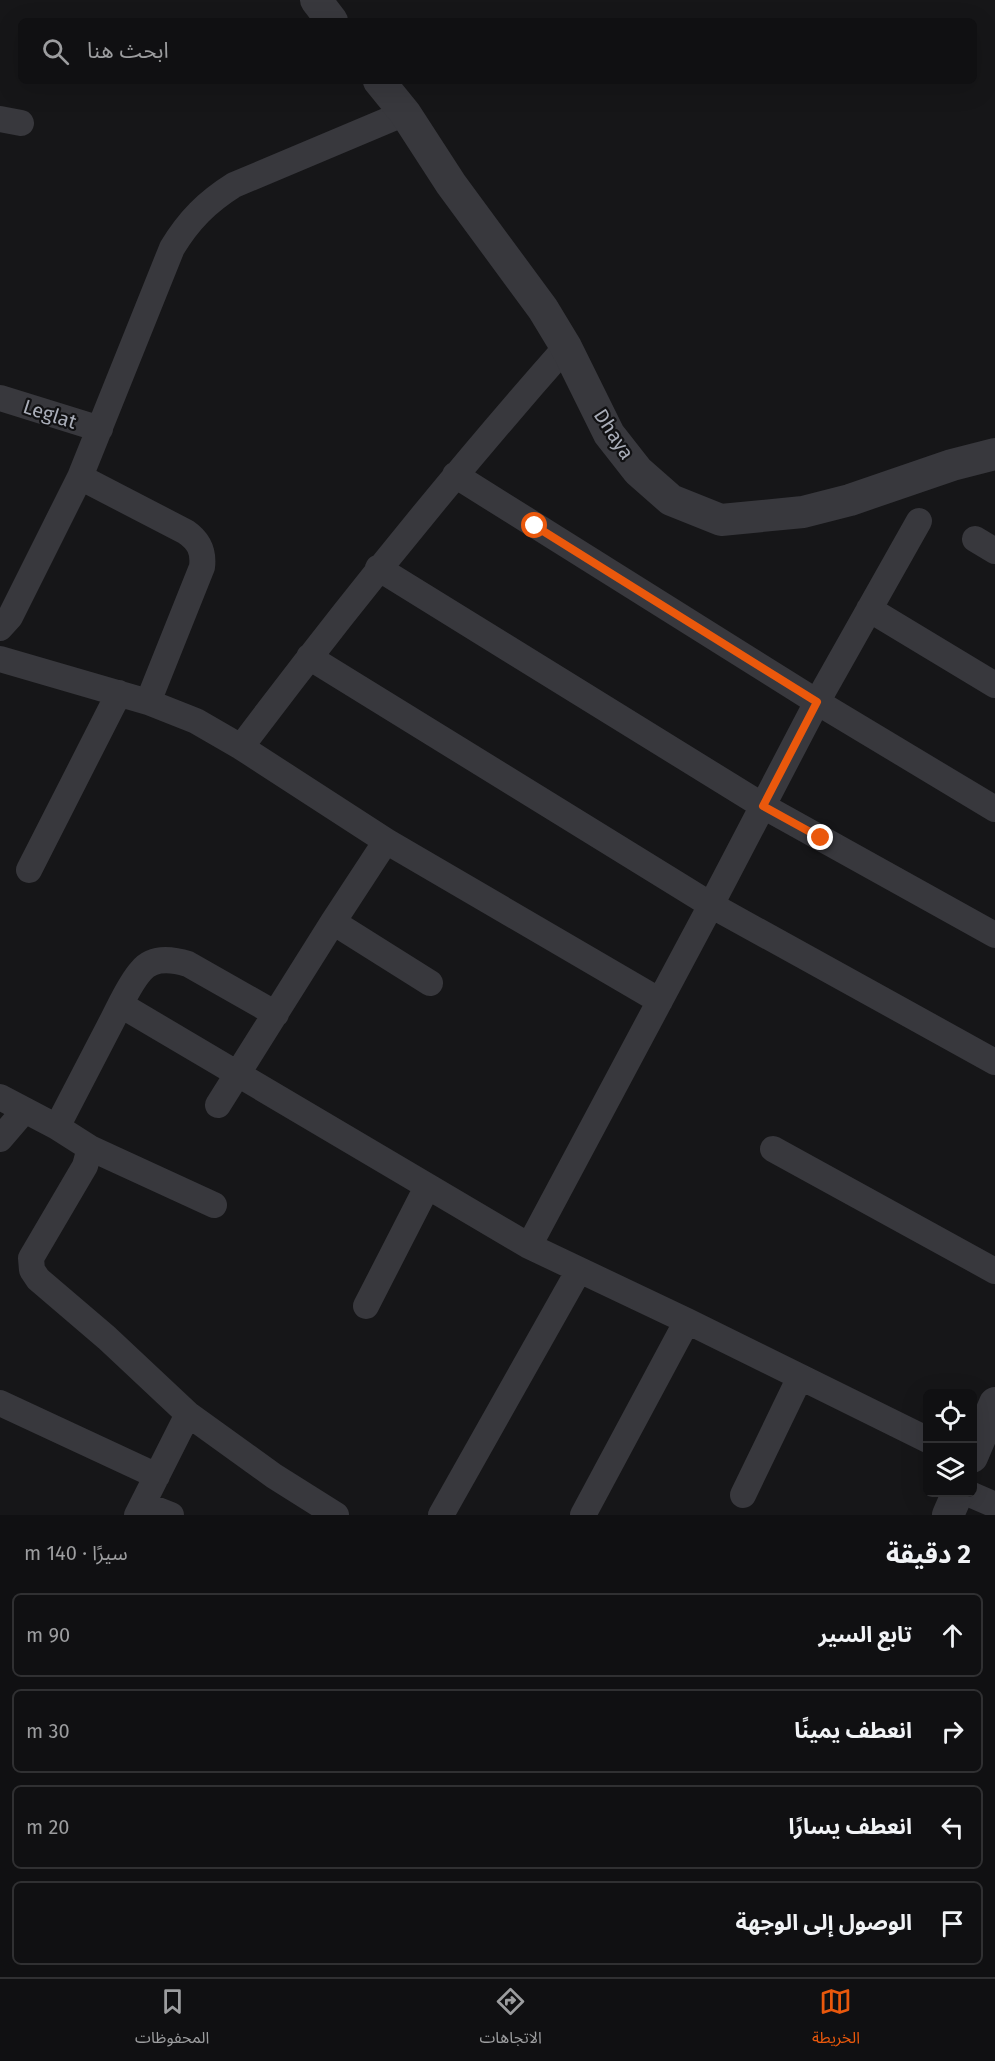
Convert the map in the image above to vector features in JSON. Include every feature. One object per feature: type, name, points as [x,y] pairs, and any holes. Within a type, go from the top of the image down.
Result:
[{"type":"street","points":[[316,0],[330,18]]},
{"type":"street","name":"Dhaya","points":[[381,84],[405,113],[451,184],[543,309],[566,347],[609,434],[638,471],[671,500],[721,520],[803,512],[850,500],[952,465],[995,454]]},
{"type":"street","points":[[0,628],[10,617],[80,477],[172,248],[198,211],[234,185],[405,113]]},
{"type":"street","points":[[241,747],[378,568],[454,475],[566,347]]},
{"type":"street","name":"Leglat","points":[[0,398],[100,429]]},
{"type":"street","points":[[454,475],[817,702],[995,809]]},
{"type":"street","points":[[80,477],[186,532],[202,550],[202,567],[148,702]]},
{"type":"street","points":[[529,1246],[817,702],[919,521]]},
{"type":"street","points":[[378,568],[763,806],[995,936]]},
{"type":"street","points":[[869,609],[995,685]]},
{"type":"street","points":[[309,657],[711,905],[995,1062]]},
{"type":"street","points":[[0,659],[148,702],[196,721],[241,747],[386,841],[660,1001]]},
{"type":"street","points":[[29,870],[119,693]]},
{"type":"street","points":[[218,1106],[386,841]]},
{"type":"street","points":[[333,922],[430,983]]},
{"type":"street","points":[[57,1127],[141,970],[151,963],[164,959],[188,964],[276,1014]]},
{"type":"street","points":[[121,1005],[529,1246],[923,1438]]},
{"type":"street","points":[[0,1097],[57,1127],[90,1148],[214,1205]]},
{"type":"street","points":[[0,1138],[24,1111]]},
{"type":"street","points":[[90,1148],[85,1166],[31,1258],[32,1270],[38,1279],[107,1338],[188,1414],[274,1476],[336,1515]]},
{"type":"street","points":[[773,1149],[995,1271]]},
{"type":"street","points":[[366,1306],[427,1187]]},
{"type":"street","points":[[441,1515],[579,1270]]},
{"type":"street","points":[[584,1515],[687,1321]]},
{"type":"street","points":[[742,1496],[800,1377]]},
{"type":"street","points":[[0,1403],[157,1476]]},
{"type":"street","points":[[977,1445],[995,1403]]},
{"type":"street","points":[[171,1515],[140,1509],[188,1414]]},
{"type":"street","points":[[948,1515],[956,1497]]},
{"type":"street","points":[[977,1497],[995,1505]]},
{"type":"route","points":[[535,526],[817,702],[763,806],[821,838]]}]
